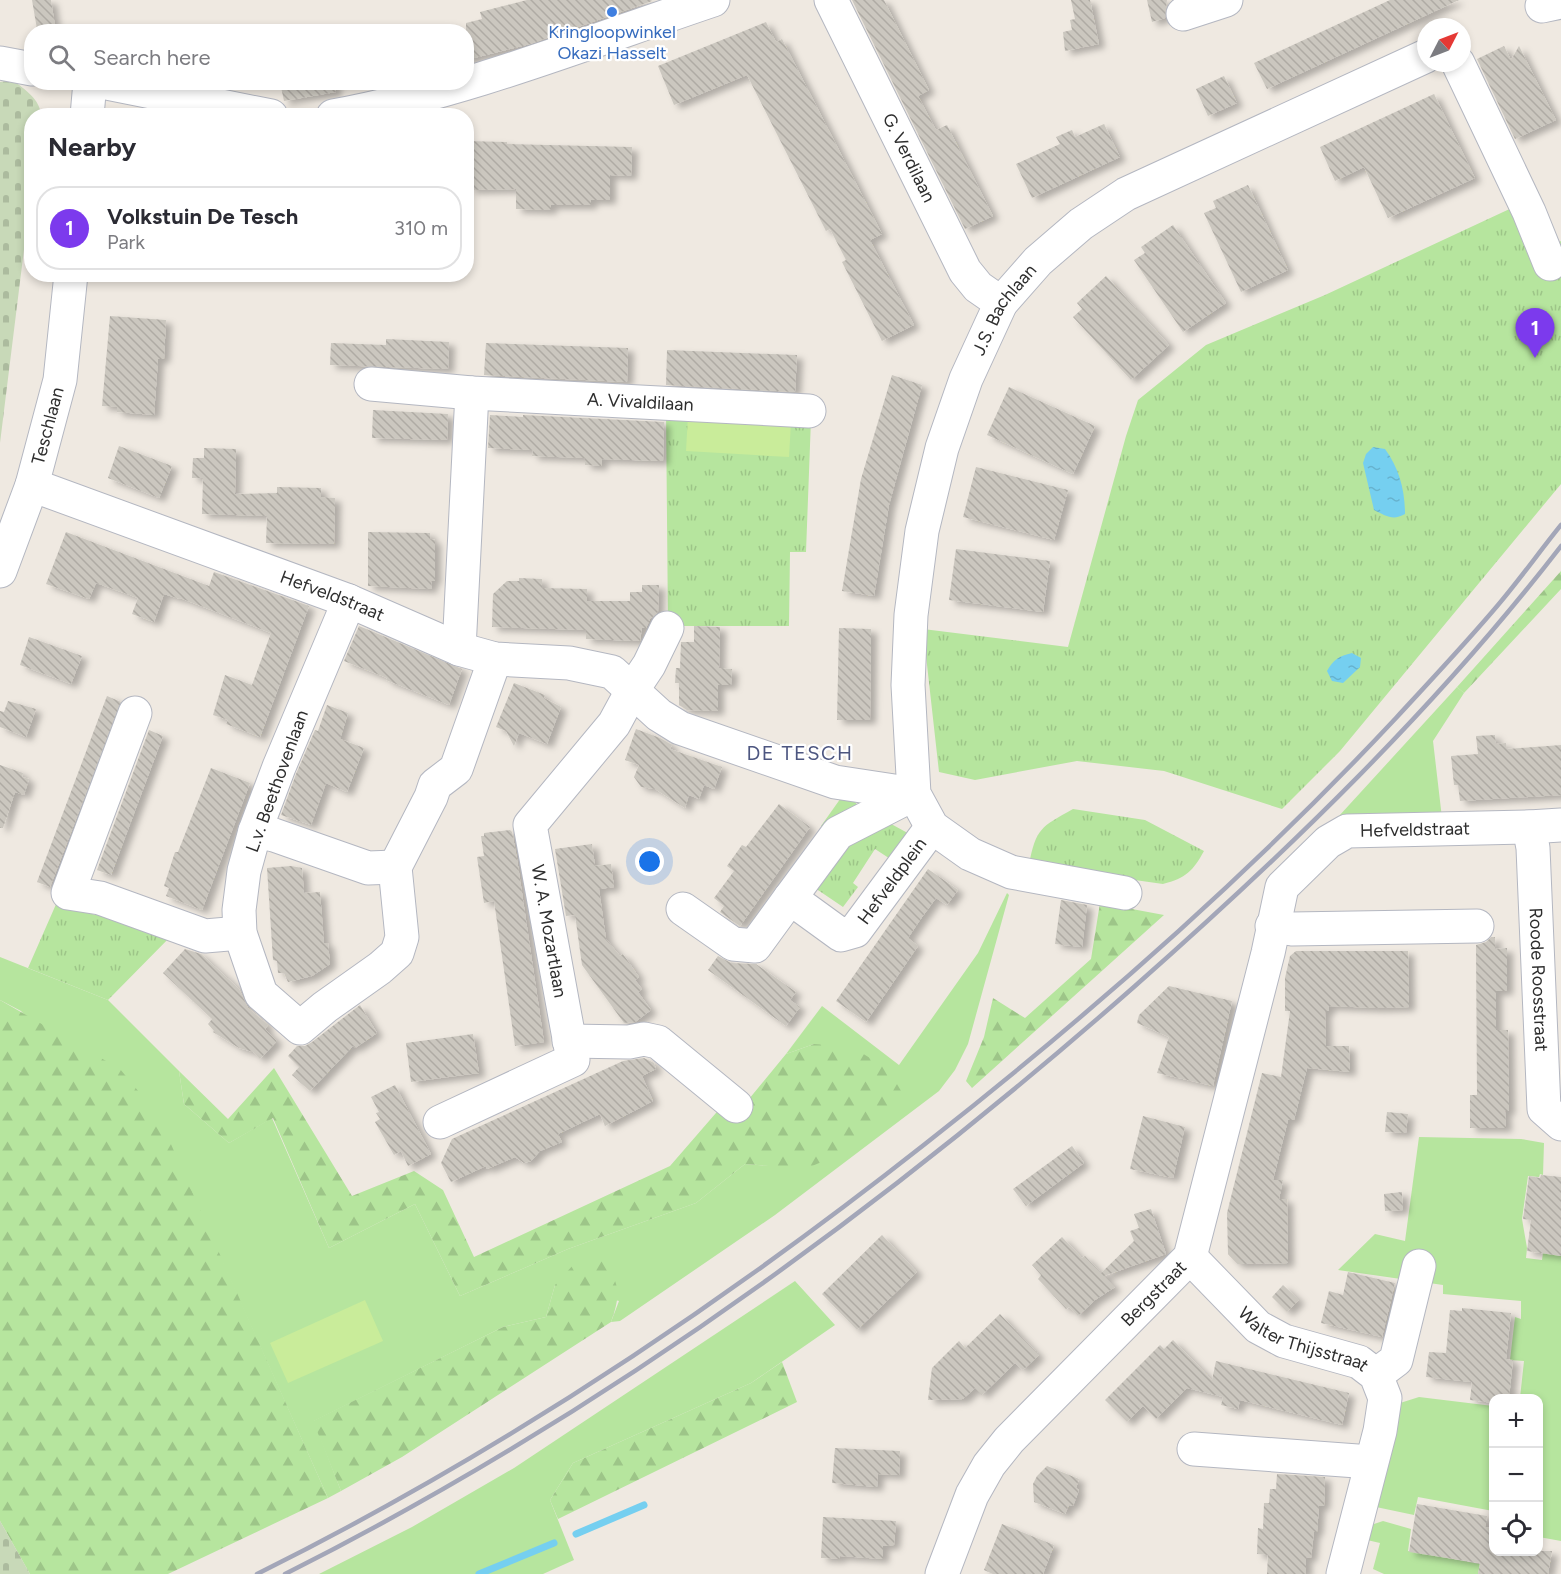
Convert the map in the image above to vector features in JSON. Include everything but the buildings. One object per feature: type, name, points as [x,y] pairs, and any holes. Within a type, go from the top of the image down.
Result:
[{"type":"street","points":[[474,81],[713,0]]},
{"type":"street","name":"G. Verdilaan","points":[[831,0],[965,271],[978,287],[1001,303]]},
{"type":"street","points":[[1184,14],[1226,0]]},
{"type":"street","name":"J.S. Bachlaan","points":[[914,794],[908,685],[912,615],[922,531],[942,448],[966,380],[1001,303],[1038,261],[1081,224],[1126,194],[1417,60]]},
{"type":"street","points":[[0,63],[24,68]]},
{"type":"street","points":[[1462,72],[1529,212],[1551,264]]},
{"type":"street","points":[[88,108],[89,90]]},
{"type":"street","points":[[142,90],[231,108]]},
{"type":"street","points":[[374,108],[448,90]]},
{"type":"street","name":"Teschlaan","points":[[0,571],[32,485],[60,380],[69,282]]},
{"type":"street","name":"A. Vivaldilaan","points":[[371,384],[472,393],[809,411]]},
{"type":"street","points":[[459,649],[472,393]]},
{"type":"street","name":"Hefveldstraat","points":[[32,485],[349,601],[459,649],[495,659],[569,663],[612,672],[659,715],[680,728],[836,782],[914,794]]},
{"type":"street","name":"L.v. Beethovenlaan","points":[[349,601],[279,767],[255,831],[244,872],[240,900],[240,933],[261,994],[300,1028],[397,953],[402,936],[395,867]]},
{"type":"street","points":[[633,689],[649,665],[667,628]]},
{"type":"street","points":[[255,831],[274,835],[368,868],[395,867],[435,785],[456,769],[495,659]]},
{"type":"street","name":"W. A. Mozartlaan","points":[[440,1122],[573,1060],[530,825],[614,724],[633,689]]},
{"type":"street","points":[[135,713],[68,893],[99,898],[205,936],[240,933]]},
{"type":"street","points":[[683,909],[733,944],[755,946],[838,834],[914,794],[932,827],[970,854],[1011,872],[1125,893]]},
{"type":"street","name":"Hefveldstraat","points":[[1272,926],[1282,887],[1328,842],[1347,831],[1545,826]]},
{"type":"street","name":"Roode Roosstraat","points":[[1545,826],[1533,848],[1544,1110],[1561,1124]]},
{"type":"street","name":"Hefveldplein","points":[[790,898],[842,935],[855,931],[932,827]]},
{"type":"street","points":[[1272,926],[1292,929],[1477,926]]},
{"type":"street","name":"Bergstraat","points":[[942,1574],[972,1495],[988,1465],[1009,1440],[1190,1257],[1268,953],[1272,926]]},
{"type":"street","points":[[569,1041],[629,1042],[644,1039],[658,1042],[736,1106]]},
{"type":"street","name":"Walter Thijsstraat","points":[[1190,1257],[1258,1327],[1284,1341],[1359,1362],[1376,1375],[1385,1398],[1380,1431],[1343,1574]]},
{"type":"street","points":[[1376,1375],[1396,1360],[1419,1266]]},
{"type":"street","points":[[1194,1449],[1371,1462]]},
{"type":"green space","points":[[13,80],[27,91],[40,108],[24,108],[24,249],[0,443],[0,82]]},
{"type":"green space","points":[[1516,206],[1551,246],[1561,241],[1561,484],[1340,751],[1282,809],[1164,771],[1077,761],[975,780],[939,772],[923,629],[1068,647],[1138,400],[1206,345],[1325,295]]},
{"type":"green space","points":[[666,409],[811,419],[806,552],[790,552],[789,626],[668,626]]},
{"type":"green space","points":[[688,416],[791,422],[789,457],[686,451]]},
{"type":"green space","points":[[1561,571],[1561,589],[1464,693],[1457,687]]},
{"type":"green space","points":[[1457,687],[1464,693],[1433,741],[1442,818],[1328,828]]},
{"type":"green space","points":[[843,795],[850,796],[860,808],[829,831],[821,826]]},
{"type":"green space","points":[[1073,809],[1145,820],[1204,851],[1188,873],[1163,884],[1029,865],[1034,843],[1042,830]]},
{"type":"green space","points":[[882,819],[915,837],[898,864],[875,849],[853,883],[858,887],[843,907],[812,886],[837,851]]},
{"type":"green space","points":[[1007,893],[1009,895],[968,1044],[955,1070],[939,1091],[775,1215],[620,1321],[611,1322],[619,1301],[555,1285],[546,1317],[503,1327],[314,1421],[341,1491],[328,1498],[196,1203],[21,1011],[0,1000],[0,957],[108,1000],[179,1071],[184,1104],[229,1143],[272,1118],[329,1248],[415,1204],[460,1296],[568,1249],[696,1203],[745,1164],[770,1166],[814,1044],[786,1054],[822,1006],[899,1065],[978,953]]},
{"type":"green space","points":[[57,902],[95,915],[100,903],[175,932],[108,1000],[28,968]]},
{"type":"green space","points":[[1100,903],[1164,915],[972,1088],[966,1081],[984,1037],[993,998],[1025,1018],[1091,959]]},
{"type":"green space","points":[[0,1000],[120,1069],[158,1115],[328,1498],[168,1574],[30,1574],[0,1521]]},
{"type":"green space","points":[[814,1044],[852,1047],[888,1069],[907,1101],[867,1136],[838,1155],[805,1169],[745,1164],[696,1203],[568,1249],[460,1296],[415,1204],[329,1248],[273,1118],[229,1143],[184,1104],[179,1071],[228,1119],[274,1068],[352,1196],[414,1171],[443,1190],[474,1257],[670,1166],[722,1106],[735,1116],[786,1054]]},
{"type":"green space","points":[[1419,1137],[1521,1139],[1544,1143],[1543,1175],[1528,1176],[1522,1219],[1527,1248],[1526,1258],[1542,1260],[1543,1253],[1561,1256],[1561,1541],[1543,1538],[1543,1394],[1520,1394],[1524,1361],[1510,1360],[1515,1317],[1521,1319],[1521,1301],[1443,1294],[1443,1285],[1338,1270],[1375,1234],[1405,1241]]},
{"type":"green space","points":[[601,1256],[612,1273],[617,1288],[617,1302],[611,1322],[402,1457],[341,1491],[313,1421],[503,1327],[546,1317],[555,1285],[574,1264]]},
{"type":"green space","points":[[795,1281],[835,1325],[751,1383],[573,1463],[550,1500],[574,1560],[543,1574],[319,1574],[412,1527],[514,1468]]},
{"type":"green space","points":[[365,1300],[383,1341],[288,1383],[270,1343]]},
{"type":"green space","points":[[782,1362],[797,1402],[558,1519],[550,1500],[573,1463],[751,1383]]},
{"type":"green space","points":[[1419,1397],[1489,1406],[1489,1510],[1418,1497],[1414,1515],[1376,1507],[1397,1404]]},
{"type":"green space","points":[[0,1521],[30,1574],[0,1574]]},
{"type":"green space","points":[[1383,1521],[1411,1529],[1408,1551],[1480,1564],[1478,1574],[1384,1574],[1373,1569],[1380,1543],[1367,1540],[1371,1525]]},
{"type":"water","points":[[1373,447],[1385,449],[1397,472],[1405,505],[1405,514],[1401,516],[1390,517],[1374,510],[1363,463],[1366,454]]},
{"type":"water","points":[[1352,653],[1361,658],[1360,667],[1343,683],[1332,681],[1327,671],[1329,667],[1337,659]]},
{"type":"waterway","points":[[576,1534],[644,1505]]},
{"type":"waterway","points":[[479,1574],[554,1543]]},
{"type":"railway","points":[[257,1574],[433,1480],[602,1376],[766,1264],[925,1144],[1109,993],[1285,832],[1461,648],[1561,525]]},
{"type":"railway","points":[[285,1574],[400,1514],[512,1449],[621,1380],[729,1307],[834,1231],[936,1152],[1135,986],[1304,830],[1412,721],[1513,606],[1561,546]]},
{"type":"place","name":"Kringloopwinkel Okazi Hasselt","points":[[612,12]]},
{"type":"place","name":"Volkstuin De Tesch","points":[[1535,358]]},
{"type":"district","name":"DE TESCH","points":[[800,753]]}]
